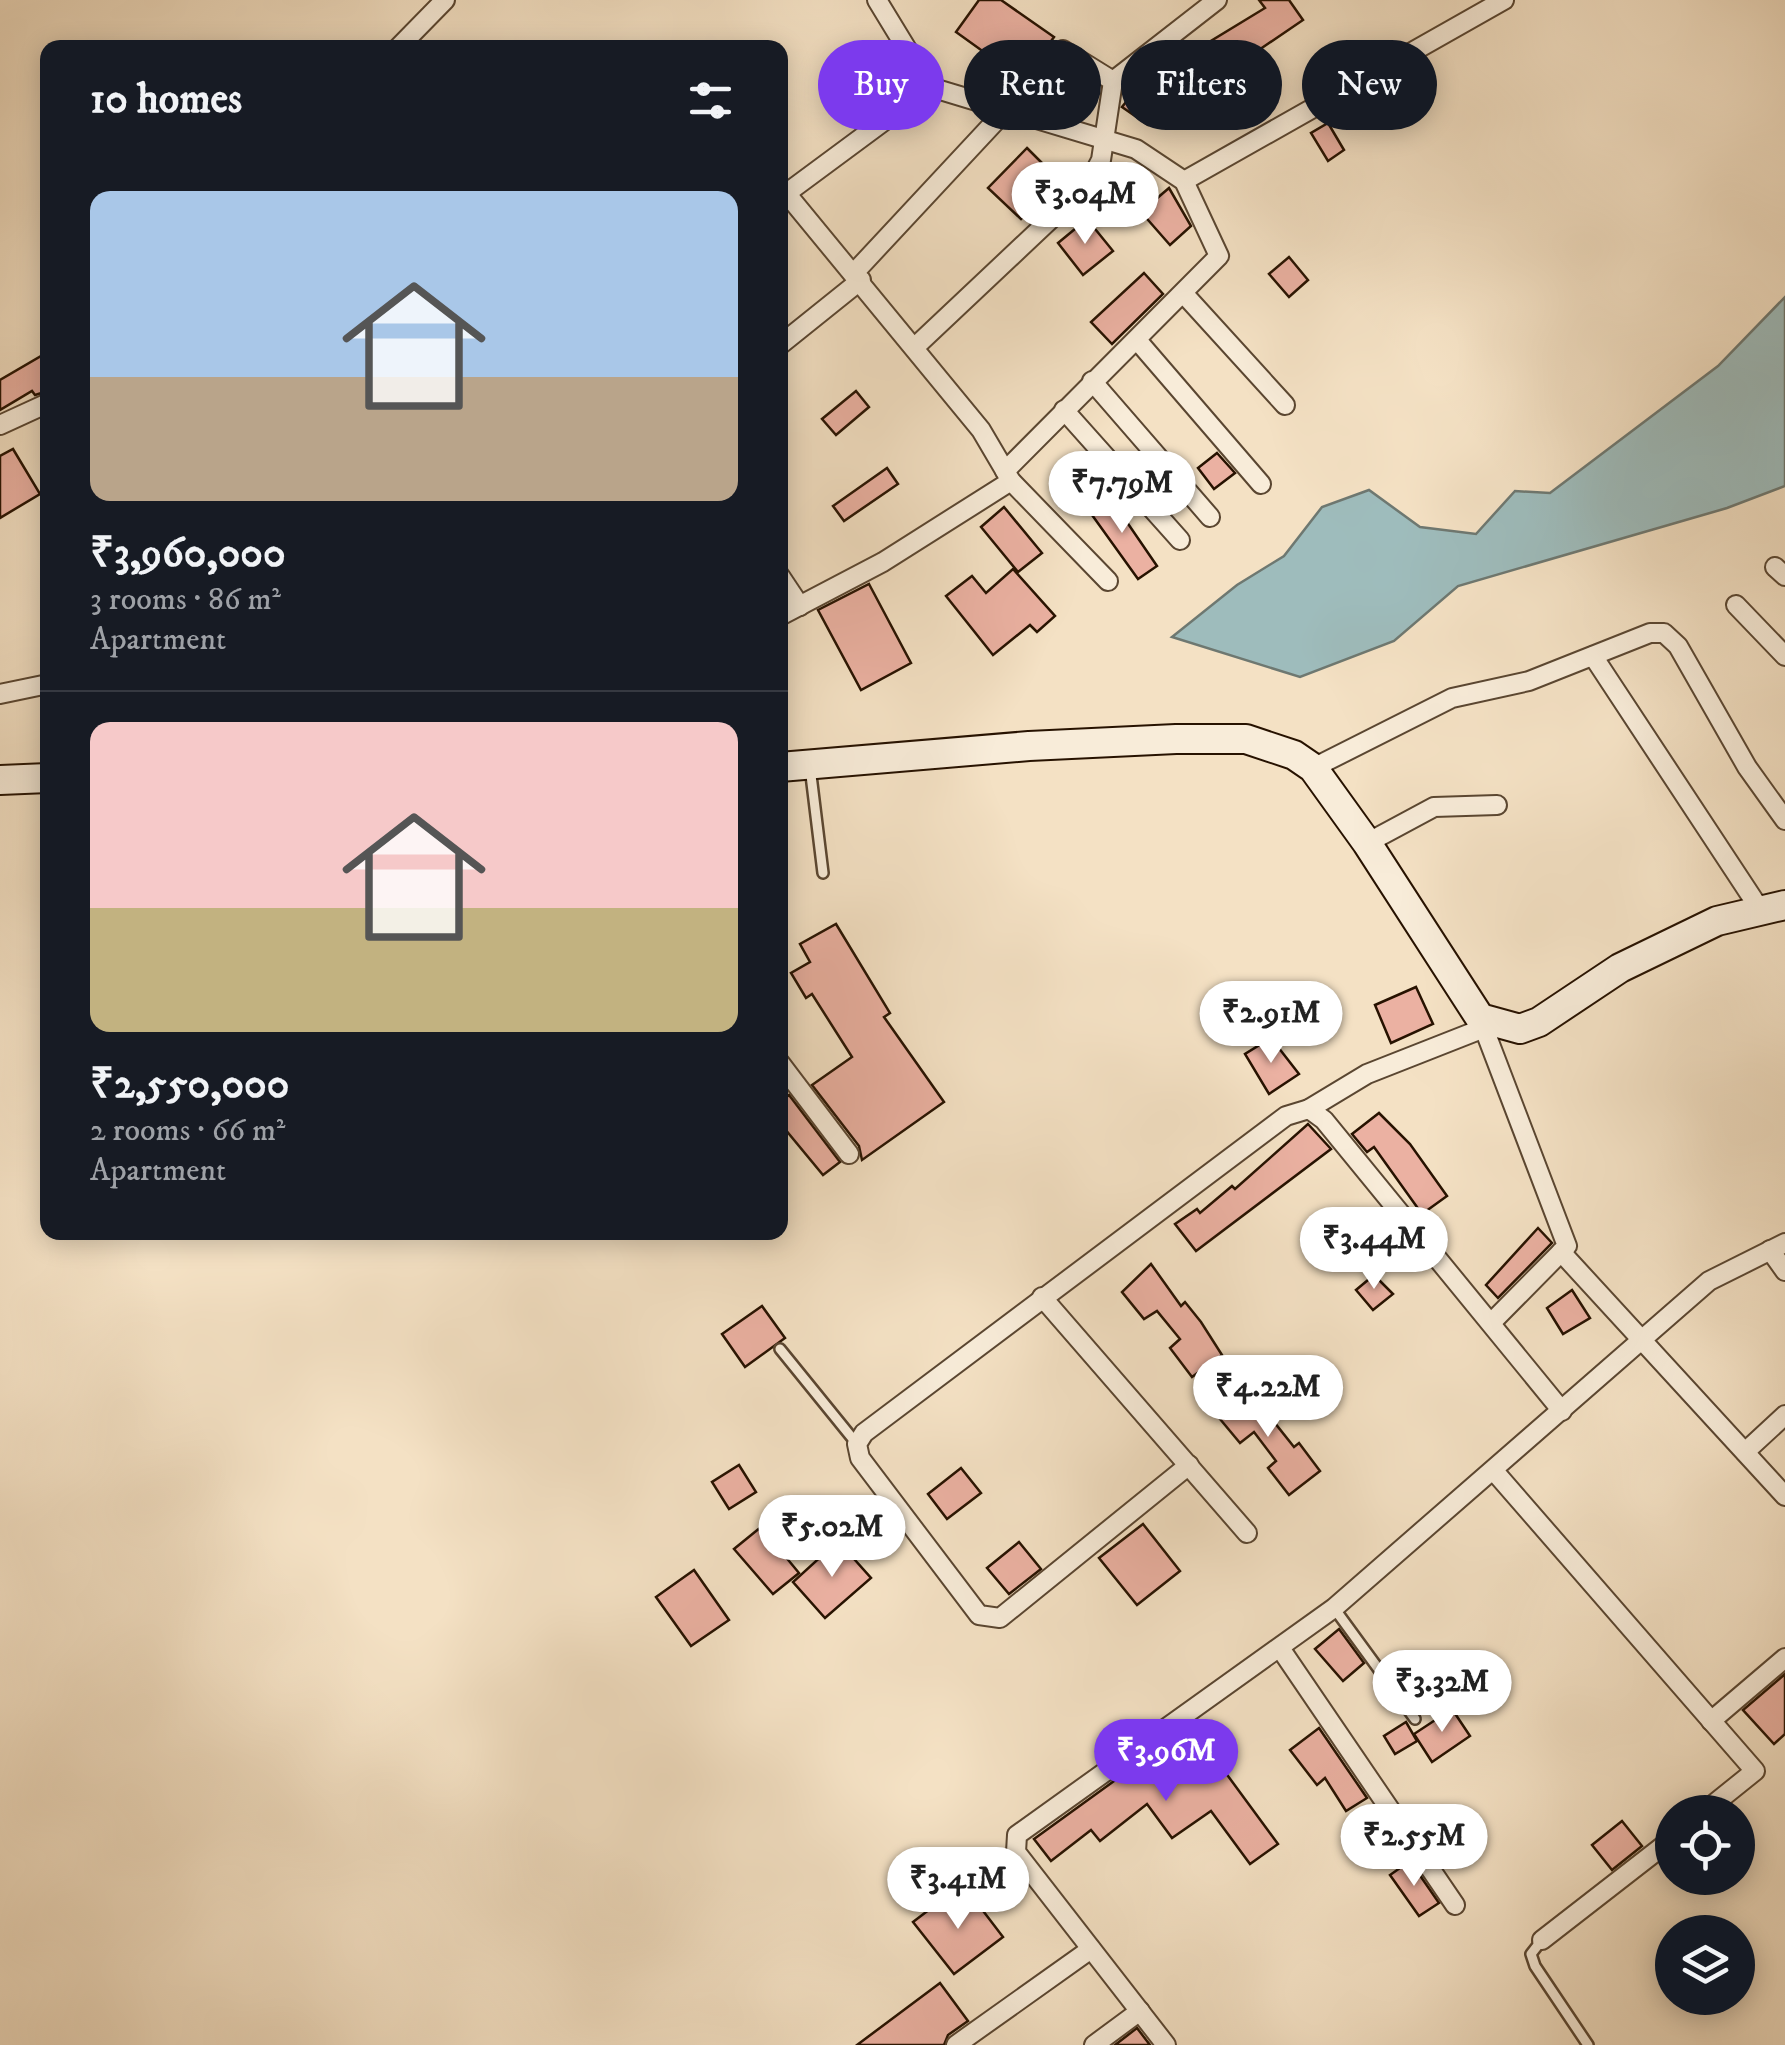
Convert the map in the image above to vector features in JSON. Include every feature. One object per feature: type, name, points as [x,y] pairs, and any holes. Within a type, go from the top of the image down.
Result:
[{"type":"main road","points":[[788,766],[1029,746],[1246,739],[1294,755],[1312,768],[1367,843],[1482,1023],[1504,1027],[1530,1026],[1620,968],[1717,922],[1773,908]]},
{"type":"main road","points":[[0,780],[40,778]]},
{"type":"street","points":[[406,40],[445,0]]},
{"type":"street","points":[[877,0],[901,40]]},
{"type":"street","points":[[915,347],[1089,183],[1101,160],[1113,81],[1217,0]]},
{"type":"street","points":[[1184,181],[1504,0]]},
{"type":"street","points":[[1101,74],[1113,81]]},
{"type":"street","points":[[788,192],[873,130]]},
{"type":"street","points":[[788,338],[857,276],[989,130]]},
{"type":"street","points":[[788,612],[882,562],[1008,476],[1064,410],[1219,256],[1184,181],[1136,149],[1071,130]]},
{"type":"street","points":[[788,201],[915,347],[981,430],[1008,476],[1108,582]]},
{"type":"street","points":[[1184,294],[1285,405]]},
{"type":"street","points":[[1137,340],[1261,484]]},
{"type":"street","points":[[1092,381],[1210,517]]},
{"type":"street","points":[[0,425],[40,407]]},
{"type":"street","points":[[1064,410],[1180,540]]},
{"type":"street","points":[[788,588],[800,606]]},
{"type":"street","points":[[1736,605],[1785,656]]},
{"type":"street","points":[[1312,768],[1452,698],[1529,681],[1650,633],[1672,638],[1747,767],[1785,820]]},
{"type":"street","points":[[1593,656],[1773,908]]},
{"type":"street","points":[[3,688],[40,685]]},
{"type":"street","points":[[1367,843],[1434,807],[1497,805]]},
{"type":"street","points":[[1189,1464],[1000,1618],[988,1620],[978,1615],[860,1458],[857,1444],[864,1433],[1042,1296],[1286,1116],[1309,1109],[1367,1074],[1482,1023],[1567,1246],[1491,1323]]},
{"type":"street","points":[[788,1074],[849,1154]]},
{"type":"street","points":[[1309,1109],[1324,1120],[1562,1412]]},
{"type":"street","points":[[1166,2045],[1016,1852],[1017,1835],[1334,1608],[1709,1282],[1778,1246],[1785,1271]]},
{"type":"street","points":[[1562,1252],[1785,1496]]},
{"type":"street","points":[[1042,1296],[1247,1533]]},
{"type":"street","points":[[1745,1452],[1785,1415]]},
{"type":"street","points":[[1494,1471],[1755,1771],[1725,1795]]},
{"type":"street","points":[[1280,1648],[1455,1905]]},
{"type":"street","points":[[1711,1721],[1785,1658]]},
{"type":"street","points":[[1542,1940],[1655,1852]]},
{"type":"street","points":[[956,2045],[1091,1949]]},
{"type":"street","points":[[1094,2045],[1140,2011]]},
{"type":"lane","points":[[810,764],[823,873]]},
{"type":"lane","points":[[780,1349],[857,1444]]},
{"type":"lane","points":[[1334,1608],[1415,1719]]},
{"type":"lane","points":[[1542,1940],[1530,1954],[1535,1966],[1588,2045]]},
{"type":"water","points":[[1785,297],[1785,486],[1727,508],[1458,586],[1394,641],[1300,677],[1172,637],[1237,585],[1284,556],[1322,507],[1369,490],[1420,527],[1476,534],[1515,491],[1550,493],[1718,366]]},
{"type":"building","points":[[979,0],[1001,0],[1054,37],[967,40],[956,32]]},
{"type":"building","points":[[1259,0],[1289,0],[1303,20],[1274,40],[1213,40],[1265,8]]},
{"type":"building","points":[[1332,130],[1344,150],[1328,161],[1311,133]]},
{"type":"building","points":[[1027,148],[1059,180],[1021,219],[988,188]]},
{"type":"building","points":[[1169,188],[1191,226],[1170,245],[1141,212]]},
{"type":"building","points":[[1087,219],[1113,251],[1083,275],[1058,243]]},
{"type":"building","points":[[1289,257],[1308,280],[1289,297],[1269,274]]},
{"type":"building","points":[[1144,273],[1163,294],[1112,344],[1091,322]]},
{"type":"building","points":[[40,357],[40,393],[32,391],[0,410],[0,380]]},
{"type":"building","points":[[856,391],[869,407],[836,435],[822,419]]},
{"type":"building","points":[[13,449],[40,494],[0,518],[0,456]]},
{"type":"building","points":[[1217,453],[1235,473],[1214,489],[1198,468]]},
{"type":"building","points":[[887,468],[898,484],[844,521],[833,506]]},
{"type":"building","points":[[1107,493],[1157,566],[1138,579],[1087,508]]},
{"type":"building","points":[[1004,507],[1042,553],[1018,572],[981,527]]},
{"type":"building","points":[[1013,569],[1055,616],[1037,632],[1030,625],[993,655],[946,596],[972,576],[986,593]]},
{"type":"building","points":[[869,584],[911,663],[861,690],[818,610]]},
{"type":"building","points":[[836,924],[890,1013],[884,1017],[944,1102],[862,1160],[859,1146],[812,1085],[852,1057],[812,994],[806,998],[791,973],[810,962],[800,944]]},
{"type":"building","points":[[1416,987],[1433,1024],[1391,1043],[1375,1005]]},
{"type":"building","points":[[1271,1038],[1299,1074],[1269,1094],[1245,1054]]},
{"type":"building","points":[[788,1096],[840,1162],[823,1175],[788,1133]]},
{"type":"building","points":[[1379,1113],[1410,1144],[1447,1196],[1422,1214],[1374,1147],[1367,1152],[1352,1134]]},
{"type":"building","points":[[1308,1124],[1331,1149],[1196,1251],[1175,1224],[1197,1209],[1200,1213],[1232,1186],[1235,1189]]},
{"type":"building","points":[[1538,1228],[1552,1243],[1498,1298],[1486,1285]]},
{"type":"building","points":[[1151,1264],[1181,1306],[1185,1302],[1201,1322],[1222,1355],[1192,1377],[1170,1348],[1180,1339],[1157,1311],[1144,1319],[1122,1292]]},
{"type":"building","points":[[1374,1275],[1393,1294],[1373,1310],[1356,1290]]},
{"type":"building","points":[[1572,1290],[1590,1318],[1563,1334],[1547,1308]]},
{"type":"building","points":[[762,1306],[785,1338],[745,1367],[722,1334]]},
{"type":"building","points":[[1247,1388],[1294,1447],[1299,1443],[1320,1471],[1289,1495],[1268,1468],[1276,1461],[1254,1432],[1240,1443],[1215,1413]]},
{"type":"building","points":[[739,1465],[756,1492],[729,1509],[712,1482]]},
{"type":"building","points":[[961,1468],[981,1493],[947,1519],[928,1494]]},
{"type":"building","points":[[1143,1524],[1180,1571],[1137,1605],[1099,1558]]},
{"type":"building","points":[[761,1527],[799,1573],[773,1594],[734,1549]]},
{"type":"building","points":[[838,1541],[871,1578],[825,1618],[793,1582]]},
{"type":"building","points":[[1019,1542],[1041,1569],[1009,1594],[987,1568]]},
{"type":"building","points":[[694,1570],[729,1620],[691,1646],[656,1597]]},
{"type":"building","points":[[1339,1629],[1364,1663],[1343,1681],[1315,1649]]},
{"type":"building","points":[[1785,1674],[1785,1734],[1774,1744],[1743,1710]]},
{"type":"building","points":[[1452,1709],[1470,1736],[1432,1762],[1414,1734]]},
{"type":"building","points":[[1406,1722],[1417,1741],[1395,1754],[1384,1736]]},
{"type":"building","points":[[1319,1728],[1367,1798],[1346,1811],[1325,1778],[1317,1785],[1290,1750]]},
{"type":"building","points":[[1203,1742],[1278,1844],[1250,1864],[1211,1811],[1172,1838],[1147,1804],[1100,1841],[1091,1830],[1051,1861],[1034,1839],[1161,1747],[1173,1764]]},
{"type":"building","points":[[1622,1821],[1642,1846],[1612,1870],[1592,1845]]},
{"type":"building","points":[[1410,1861],[1439,1903],[1419,1916],[1390,1875]]},
{"type":"building","points":[[951,1893],[962,1908],[974,1899],[1003,1937],[954,1974],[913,1922]]},
{"type":"building","points":[[940,1983],[968,2021],[948,2035],[944,2045],[857,2045]]},
{"type":"building","points":[[1137,2028],[1150,2045],[1115,2045]]}]
